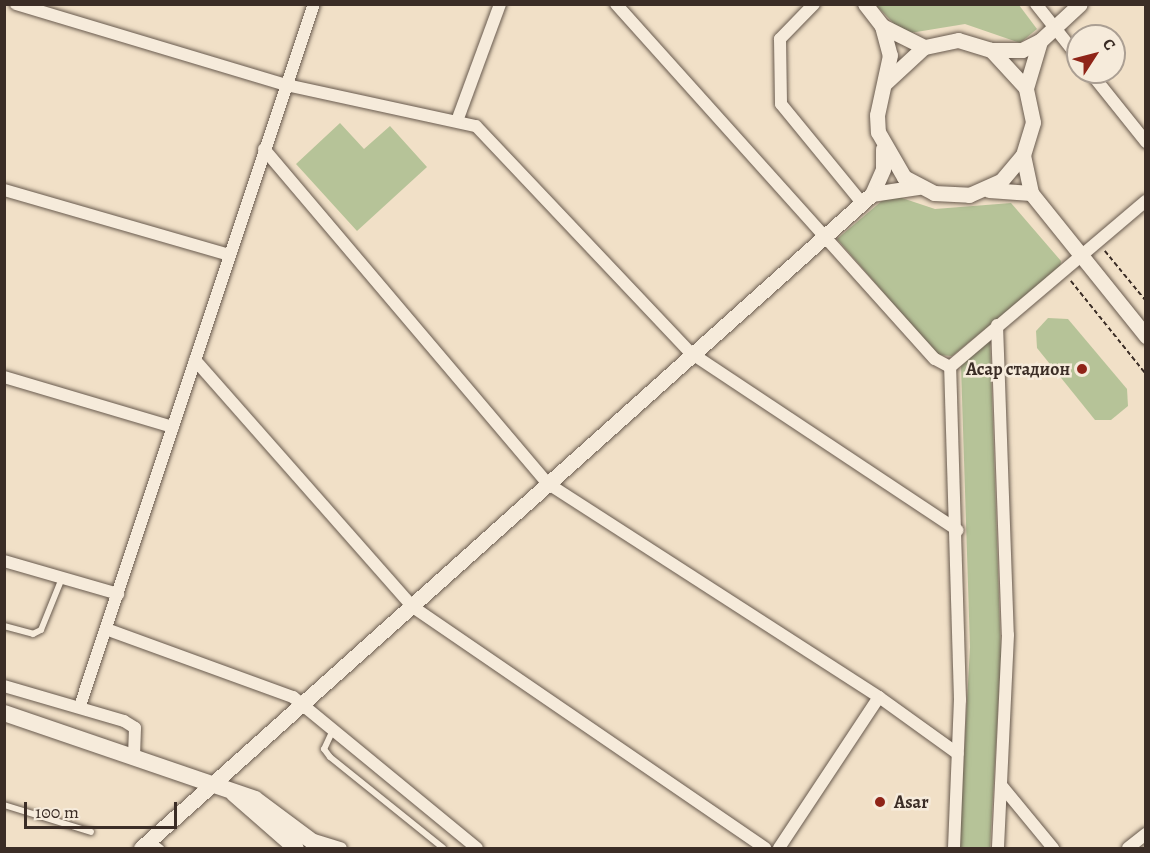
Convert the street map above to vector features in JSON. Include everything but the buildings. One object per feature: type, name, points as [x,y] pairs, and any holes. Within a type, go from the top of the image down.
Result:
[{"type":"main road","points":[[4,713],[134,755],[234,794],[255,799],[309,845]]},
{"type":"street","points":[[16,4],[286,85],[457,121],[488,135],[691,353],[957,530]]},
{"type":"street","points":[[80,706],[314,4]]},
{"type":"street","points":[[457,121],[500,4]]},
{"type":"street","points":[[616,4],[827,233],[935,359],[951,367]]},
{"type":"street","points":[[814,4],[780,39],[781,104],[867,198]]},
{"type":"street","points":[[151,846],[210,783],[413,607],[691,353],[867,198],[883,169],[883,149],[877,115],[890,55],[882,26],[865,4]]},
{"type":"street","points":[[1036,4],[1066,42]]},
{"type":"street","points":[[885,82],[924,46],[958,40],[992,50],[1022,50],[1040,41],[1080,4]]},
{"type":"street","points":[[882,26],[924,46]]},
{"type":"street","points":[[1040,41],[1026,87],[1033,122],[1023,155],[1031,193],[1146,336]]},
{"type":"street","points":[[992,50],[1026,87]]},
{"type":"street","points":[[1100,84],[1146,142]]},
{"type":"street","points":[[264,149],[547,483],[879,697],[958,754]]},
{"type":"street","points":[[883,149],[918,187]]},
{"type":"street","points":[[986,190],[1023,155]]},
{"type":"street","points":[[867,198],[918,187],[951,196],[986,190],[1031,193]]},
{"type":"street","points":[[4,190],[229,255]]},
{"type":"street","points":[[954,849],[958,754],[957,530],[951,367],[997,325],[1146,201]]},
{"type":"street","points":[[997,325],[1008,635],[998,849]]},
{"type":"street","points":[[195,360],[413,607],[765,849]]},
{"type":"street","points":[[4,377],[173,427]]},
{"type":"street","points":[[4,561],[118,594]]},
{"type":"street","points":[[106,629],[278,689],[302,705],[477,849]]},
{"type":"street","points":[[4,686],[80,706],[135,728],[134,755]]},
{"type":"street","points":[[779,849],[879,697]]},
{"type":"street","points":[[1001,785],[1053,849]]},
{"type":"street","points":[[1128,849],[1146,834]]},
{"type":"street","points":[[309,845],[341,849]]},
{"type":"lane","points":[[4,626],[33,634],[41,630],[62,578]]},
{"type":"lane","points":[[333,730],[324,749],[330,757],[443,849]]},
{"type":"lane","points":[[4,805],[91,832]]},
{"type":"path","points":[[1097,242],[1146,302]]},
{"type":"path","points":[[1063,270],[1146,374]]},
{"type":"green space","points":[[876,5],[1019,5],[1037,29],[1020,43],[965,24],[904,34]]},
{"type":"green space","points":[[340,123],[364,149],[390,126],[427,167],[357,231],[296,164]]},
{"type":"green space","points":[[890,194],[935,209],[1011,203],[1061,261],[1060,268],[952,356],[938,355],[837,239]]},
{"type":"green space","name":"Асар стадион","points":[[1048,318],[1068,319],[1127,389],[1128,406],[1111,420],[1095,420],[1037,348],[1036,331]]},
{"type":"green space","points":[[990,340],[1001,656],[990,848],[959,848],[970,647],[961,366]]},
{"type":"place","name":"Асар стадион","points":[[1082,369]]},
{"type":"place","name":"Asar","points":[[880,802]]}]
